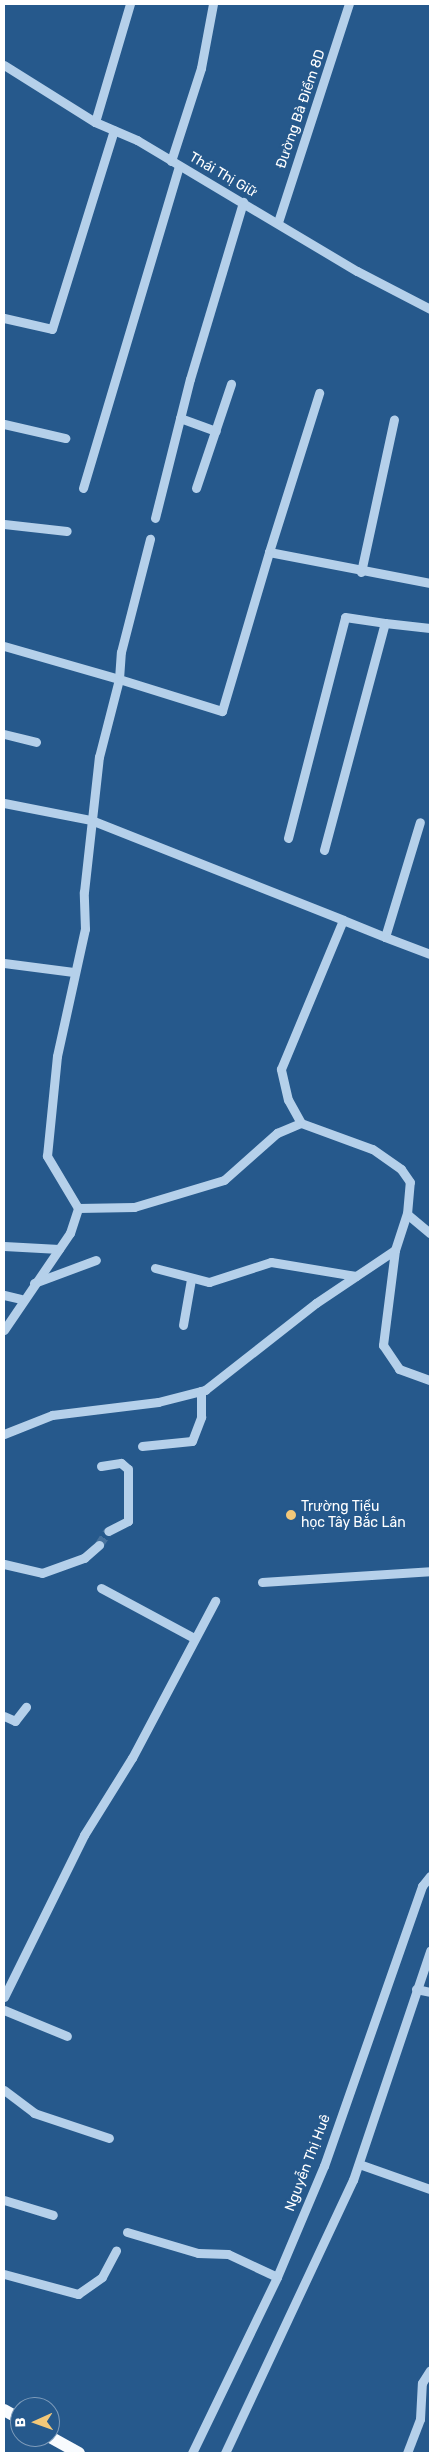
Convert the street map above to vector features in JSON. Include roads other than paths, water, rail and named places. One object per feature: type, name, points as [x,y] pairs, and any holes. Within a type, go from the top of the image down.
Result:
[{"type":"main road","points":[[60,2443],[78,2453]]},
{"type":"street","points":[[95,122],[130,4]]},
{"type":"street","points":[[83,488],[201,68],[212,4]]},
{"type":"street","name":"Đường Bà Điểm 8D","points":[[278,222],[349,4]]},
{"type":"street","name":"Thái Thị Giữ","points":[[4,65],[95,122],[114,130],[175,164],[430,309]]},
{"type":"street","points":[[4,318],[52,329],[114,130]]},
{"type":"street","points":[[155,518],[180,418],[243,202]]},
{"type":"street","points":[[196,488],[231,384]]},
{"type":"street","points":[[4,646],[222,711],[319,393]]},
{"type":"street","points":[[180,418],[216,431]]},
{"type":"street","points":[[361,572],[394,420]]},
{"type":"street","points":[[4,424],[65,438]]},
{"type":"street","points":[[4,524],[66,531]]},
{"type":"street","points":[[4,1330],[21,1299],[60,1250],[77,1220],[78,1208],[47,1156],[57,1056],[85,929],[91,820],[99,757],[119,679],[122,652],[150,539]]},
{"type":"street","points":[[269,552],[361,572],[430,583]]},
{"type":"street","points":[[288,838],[345,618],[430,628]]},
{"type":"street","points":[[324,850],[385,623]]},
{"type":"street","points":[[4,734],[36,742]]},
{"type":"street","points":[[4,803],[91,820],[430,954]]},
{"type":"street","points":[[385,937],[420,822]]},
{"type":"street","points":[[343,920],[281,1069],[288,1100],[301,1123],[372,1149],[401,1169],[410,1182],[407,1214],[395,1250],[383,1345],[399,1369],[430,1380]]},
{"type":"street","points":[[4,963],[74,972]]},
{"type":"street","points":[[78,1208],[134,1207],[224,1180],[277,1133],[301,1123]]},
{"type":"street","points":[[407,1214],[430,1233]]},
{"type":"street","points":[[4,1246],[60,1250]]},
{"type":"street","points":[[4,1434],[52,1415],[158,1402],[201,1391],[356,1276],[395,1250]]},
{"type":"street","points":[[34,1283],[96,1260]]},
{"type":"street","points":[[155,1268],[208,1282],[271,1262],[356,1276]]},
{"type":"street","points":[[183,1325],[191,1279]]},
{"type":"street","points":[[4,1295],[21,1299]]},
{"type":"street","points":[[142,1446],[192,1442],[201,1417],[201,1391]]},
{"type":"street","points":[[101,1466],[121,1463],[128,1469],[128,1522],[108,1531]]},
{"type":"street","points":[[4,1564],[42,1574],[84,1558],[99,1545]]},
{"type":"street","points":[[262,1582],[430,1571]]},
{"type":"street","points":[[101,1588],[192,1637]]},
{"type":"street","points":[[4,1998],[84,1835],[132,1758],[192,1637],[215,1601]]},
{"type":"street","points":[[4,1716],[15,1721],[26,1707]]},
{"type":"street","name":"Nguyễn Thị Huê","points":[[192,2453],[277,2277],[324,2166],[422,1886],[430,1876]]},
{"type":"street","points":[[225,2453],[359,2164],[430,1951]]},
{"type":"street","points":[[416,1989],[430,1992]]},
{"type":"street","points":[[4,2010],[67,2036]]},
{"type":"street","points":[[4,2090],[34,2113],[109,2138]]},
{"type":"street","points":[[359,2164],[430,2189]]},
{"type":"street","points":[[4,2200],[53,2215]]},
{"type":"street","points":[[127,2232],[198,2253],[228,2254],[277,2277]]},
{"type":"street","points":[[4,2274],[78,2294],[102,2277],[116,2251]]},
{"type":"street","points":[[407,2453],[420,2419],[422,2383],[430,2370]]},
{"type":"tunnel","points":[[99,1545],[108,1531]]},
{"type":"place","name":"Trường Tiểu học Tây Bắc Lân","points":[[291,1515]]}]
